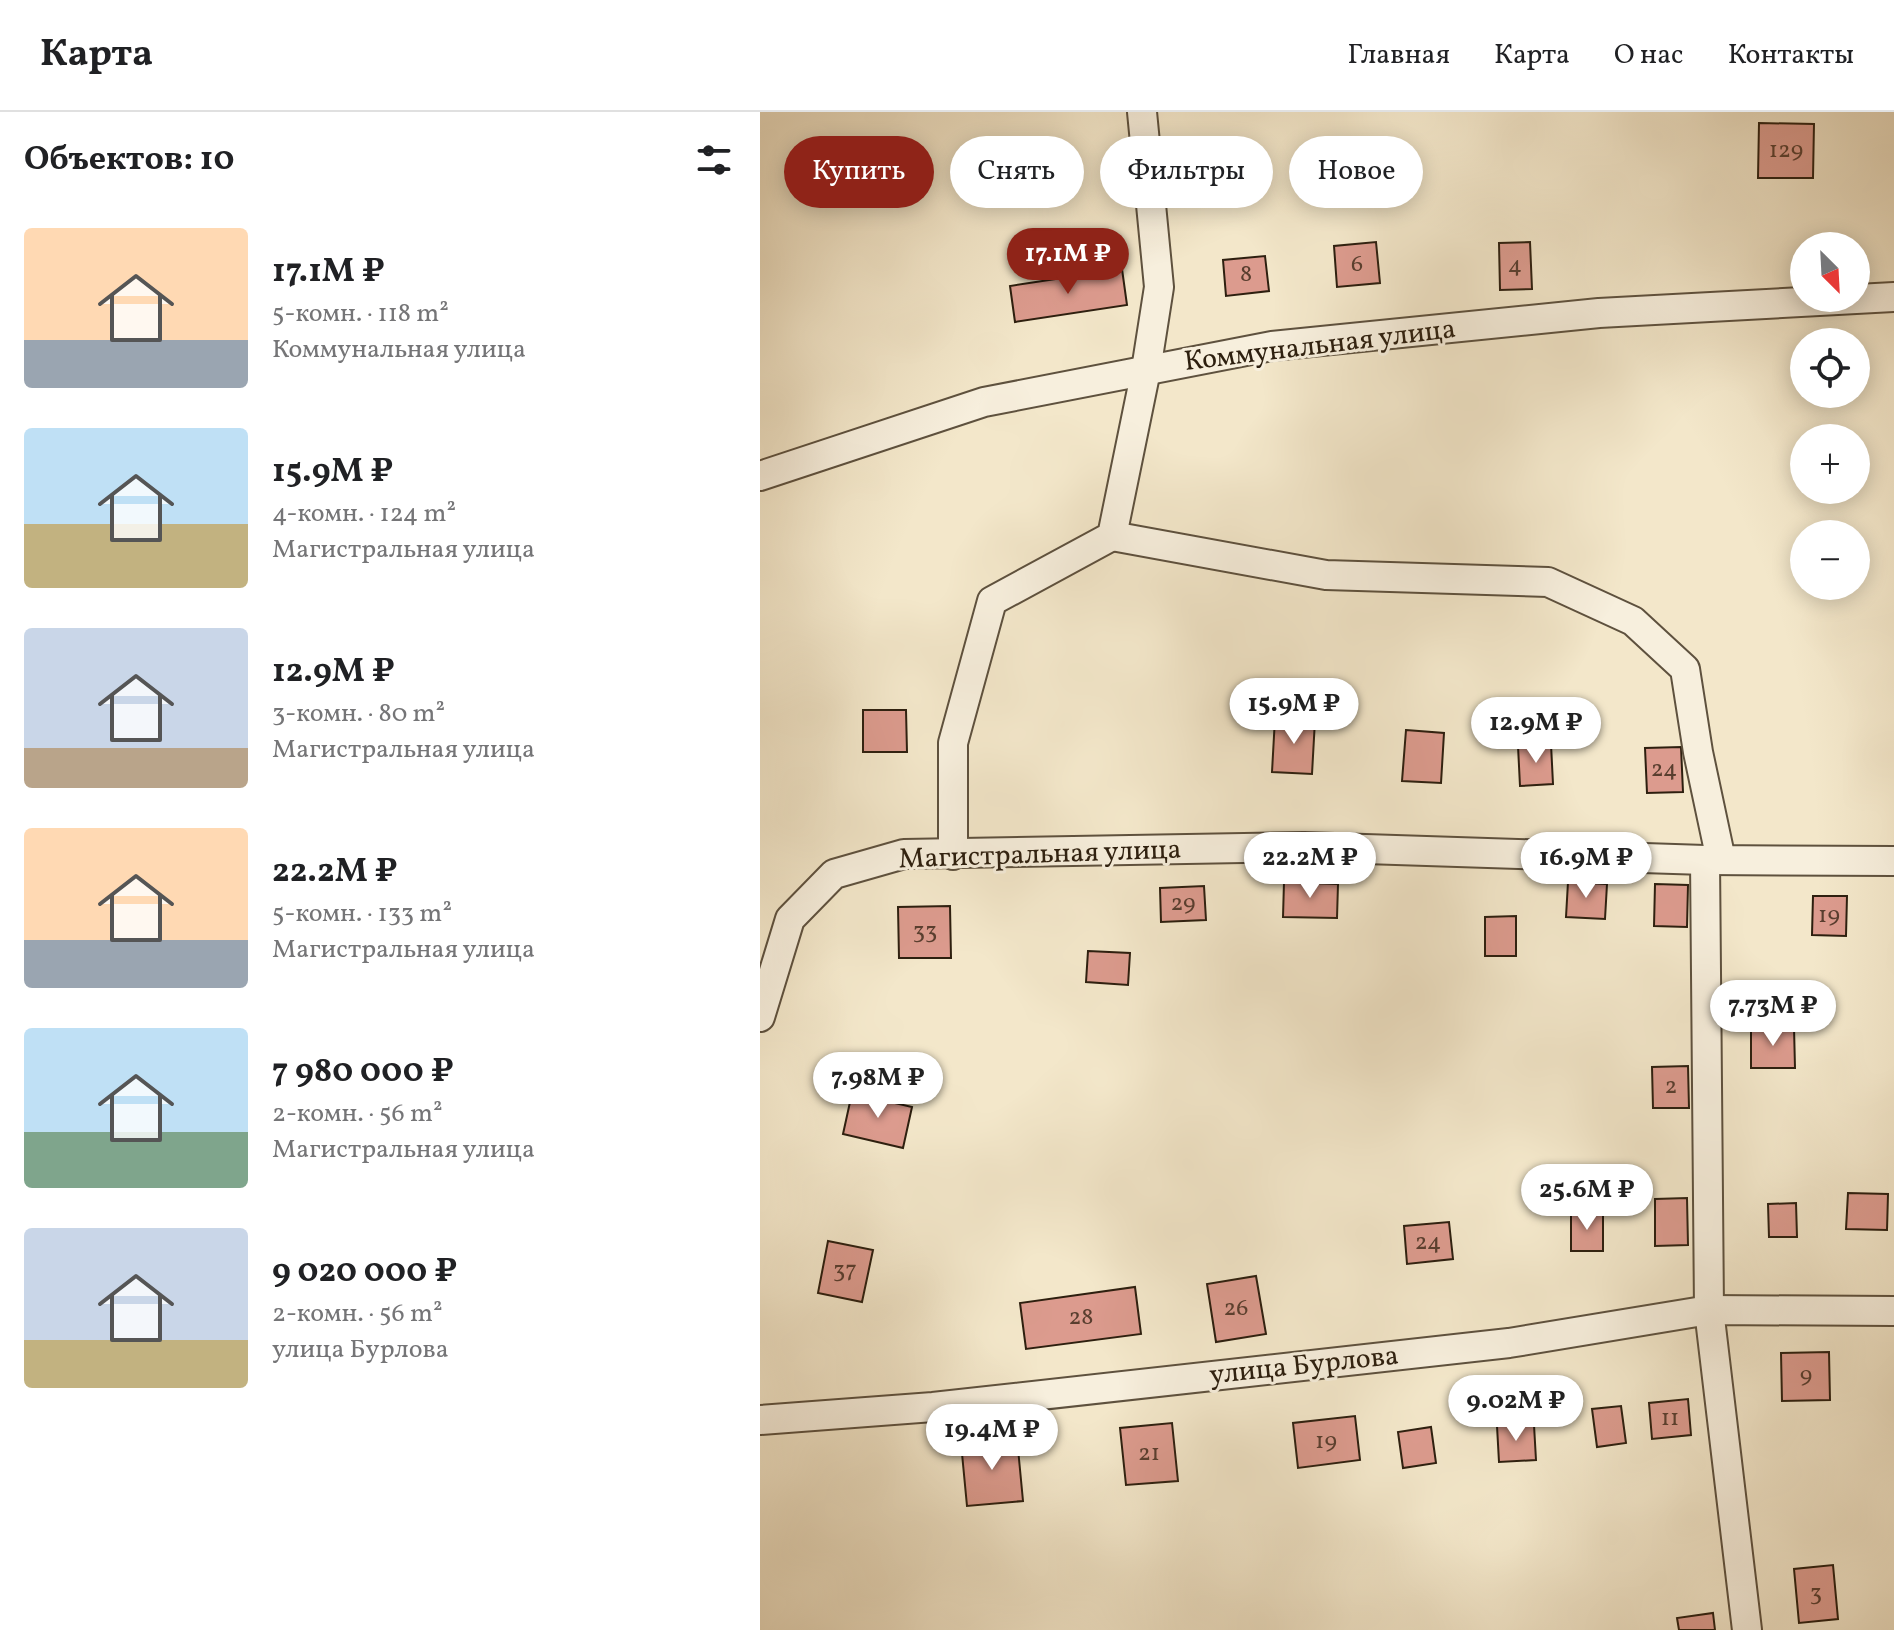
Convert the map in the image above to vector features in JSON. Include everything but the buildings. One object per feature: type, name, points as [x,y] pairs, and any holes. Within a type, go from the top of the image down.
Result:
[{"type":"street","points":[[1112,536],[1146,370],[1159,287],[1142,112]]},
{"type":"street","name":"Коммунальная улица","points":[[760,476],[984,402],[1272,346],[1599,313],[1894,297]]},
{"type":"street","points":[[953,855],[953,743],[992,601],[1112,536],[1326,575],[1548,582],[1633,621],[1685,669],[1713,860],[1709,1310],[1747,1630]]},
{"type":"street","name":"Магистральная улица","points":[[760,1017],[790,919],[834,874],[904,854],[1304,847],[1713,860],[1894,861]]},
{"type":"street","name":"улица Бурлова","points":[[760,1420],[933,1407],[1509,1343],[1709,1310],[1894,1311]]}]
